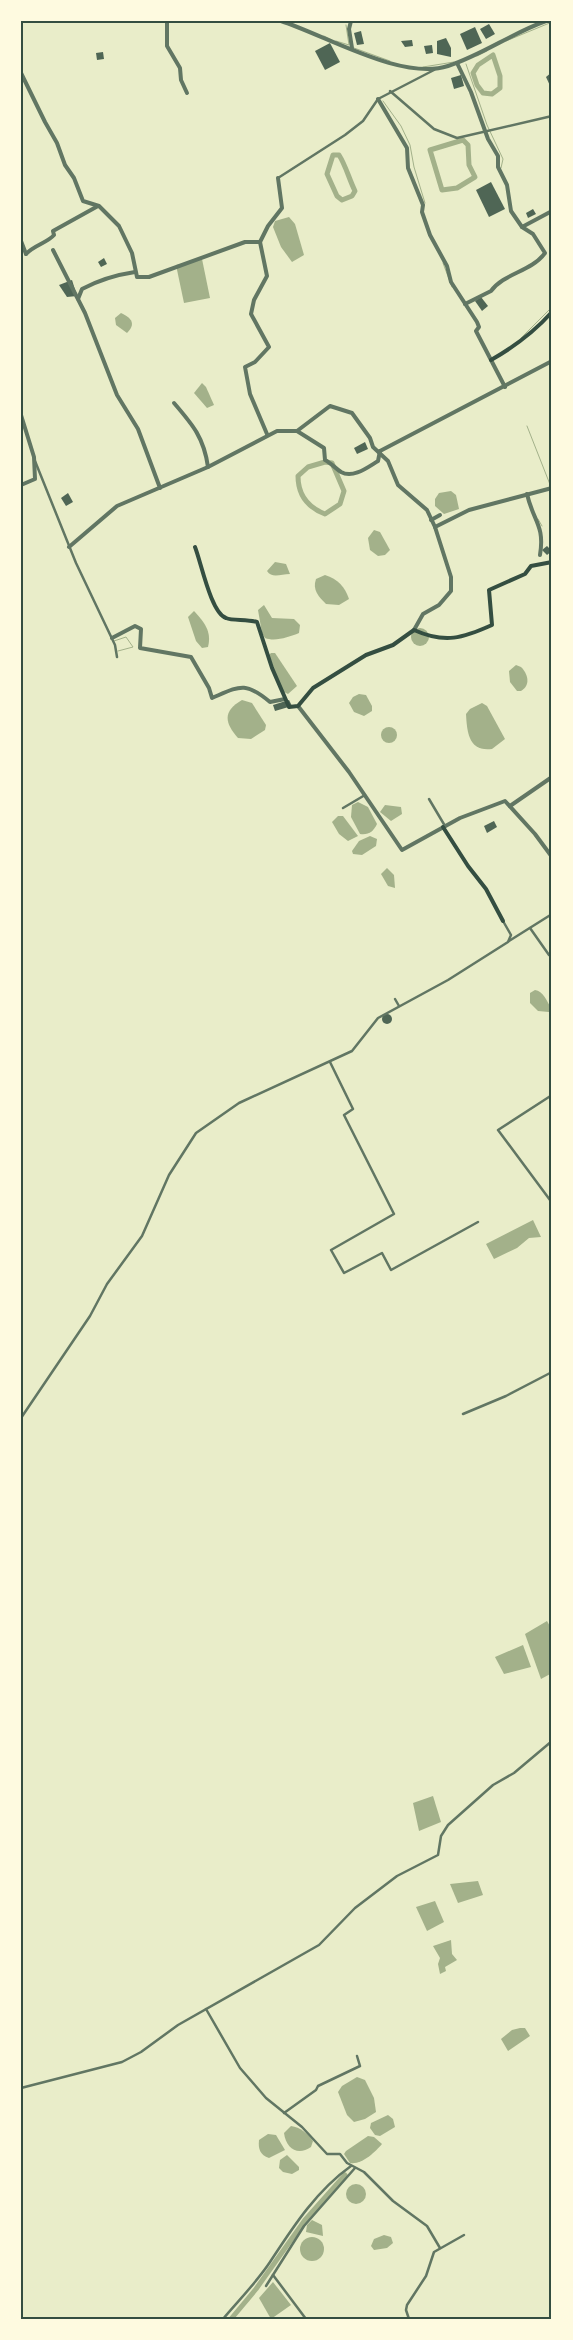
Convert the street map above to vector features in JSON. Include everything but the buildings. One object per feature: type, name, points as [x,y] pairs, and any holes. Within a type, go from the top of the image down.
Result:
[{"type":"main road","points":[[491,360],[505,354],[552,312]]},
{"type":"main road","points":[[195,547],[212,597],[221,616],[228,620],[244,618],[257,622],[265,650],[289,707],[298,706],[314,688],[366,655],[393,645],[414,630],[438,639],[453,639],[492,625],[489,590],[525,574],[531,566],[552,562]]},
{"type":"main road","points":[[444,827],[468,866],[486,889],[503,922]]},
{"type":"street","points":[[167,21],[168,46],[180,68],[181,80],[187,93]]},
{"type":"street","points":[[281,21],[404,67],[418,70],[435,69]]},
{"type":"street","points":[[351,21],[349,29],[352,48]]},
{"type":"street","points":[[267,434],[250,394],[245,367],[255,362],[269,347],[252,314],[254,300],[266,276],[260,242],[268,226],[282,208],[278,178],[345,135],[363,121],[378,99],[390,91],[435,69],[457,63],[546,21]]},
{"type":"street","points":[[457,63],[498,156],[498,166],[507,185],[511,211],[522,227],[533,234],[545,253],[544,256],[527,269],[519,270],[514,276],[493,287],[491,291],[465,304]]},
{"type":"street","points":[[21,74],[57,143],[65,165],[74,178],[83,201],[99,206],[118,226],[132,253],[137,277],[149,277],[245,242],[260,242]]},
{"type":"street","points":[[390,91],[434,129],[457,138],[552,116]]},
{"type":"street","points":[[378,99],[407,148],[408,168],[423,205],[422,212],[447,266],[451,282],[477,322],[479,327],[476,331],[505,387]]},
{"type":"street","points":[[21,241],[26,254],[31,248],[52,238],[54,235],[53,231],[99,206]]},
{"type":"street","points":[[522,227],[552,211]]},
{"type":"street","points":[[52,250],[78,299],[117,395],[138,429],[160,488]]},
{"type":"street","points":[[78,299],[82,289],[95,282],[115,275],[135,272]]},
{"type":"street","points":[[380,451],[552,361]]},
{"type":"street","points":[[174,403],[198,431],[206,448],[208,468]]},
{"type":"street","points":[[297,431],[330,406],[352,413],[370,438],[373,447],[380,451],[388,461],[398,485],[422,505],[435,526],[451,577],[451,591],[439,605],[423,614],[414,630]]},
{"type":"street","points":[[21,415],[34,457],[70,547],[112,638],[117,657]]},
{"type":"street","points":[[70,547],[104,515],[117,506],[208,468],[267,434],[285,429],[297,431],[324,448],[325,460],[342,473],[350,474],[364,470],[378,461],[380,451]]},
{"type":"street","points":[[21,485],[35,479],[34,457]]},
{"type":"street","points":[[435,526],[469,510],[552,488]]},
{"type":"street","points":[[526,494],[531,513],[539,525],[543,539],[540,555]]},
{"type":"street","points":[[431,520],[440,515]]},
{"type":"street","points":[[112,638],[135,626],[141,629],[140,648],[190,657],[209,688],[212,698],[237,688],[253,688],[270,702],[285,699]]},
{"type":"street","points":[[298,706],[365,795],[402,850],[460,818],[505,801],[552,857]]},
{"type":"street","points":[[510,806],[552,777]]},
{"type":"street","points":[[343,808],[365,795]]},
{"type":"street","points":[[429,799],[444,827]]},
{"type":"street","points":[[21,1418],[75,1339],[107,1284],[142,1236],[169,1175],[196,1133],[240,1103],[330,1062],[357,1047],[366,1032],[378,1018],[448,980],[552,914]]},
{"type":"street","points":[[503,922],[510,935],[508,942]]},
{"type":"street","points":[[530,928],[548,955]]},
{"type":"street","points":[[395,999],[399,1006]]},
{"type":"street","points":[[330,1062],[353,1109],[344,1115],[394,1214],[331,1250],[344,1273],[382,1253],[391,1270],[478,1222]]},
{"type":"street","points":[[552,1095],[498,1130],[550,1200],[552,1199]]},
{"type":"street","points":[[463,1414],[506,1396],[552,1372]]},
{"type":"street","points":[[21,2088],[122,2062],[206,2009],[319,1945],[355,1908],[397,1876],[438,1855],[441,1836],[448,1825],[493,1785],[514,1773],[552,1741]]},
{"type":"street","points":[[206,2009],[240,2068],[266,2098],[302,2127],[327,2154],[340,2154],[353,2167],[364,2172],[393,2201],[427,2226],[440,2248]]},
{"type":"street","points":[[284,2113],[316,2090],[318,2086],[360,2066],[357,2056]]},
{"type":"street","points":[[266,2286],[304,2226],[353,2167]]},
{"type":"street","points":[[223,2319],[252,2285],[312,2202],[333,2179],[353,2167]]},
{"type":"street","points":[[410,2319],[406,2310],[407,2305],[426,2276],[434,2252],[464,2235]]},
{"type":"street","points":[[272,2275],[306,2319]]},
{"type":"shaded area","points":[[289,217],[295,224],[304,255],[292,262],[281,247],[273,227],[275,221]]},
{"type":"shaded area","points":[[202,259],[210,298],[184,303],[176,265]]},
{"type":"shaded area","points":[[121,313],[132,322],[127,333],[116,325],[115,318]]},
{"type":"shaded area","points":[[202,383],[206,387],[214,405],[207,408],[194,393]]},
{"type":"shaded area","points":[[451,491],[456,495],[459,509],[444,514],[435,506],[435,499],[439,493]]},
{"type":"shaded area","points":[[374,530],[380,532],[390,550],[385,555],[378,556],[370,550],[368,538]]},
{"type":"shaded area","points":[[275,562],[286,564],[290,574],[271,575],[267,571]]},
{"type":"shaded area","points":[[325,575],[340,584],[349,599],[339,605],[326,604],[319,596],[315,587],[316,579]]},
{"type":"shaded area","points":[[264,605],[272,618],[294,619],[300,625],[299,633],[278,639],[265,638],[262,633],[258,610]]},
{"type":"shaded area","points":[[194,611],[208,631],[208,647],[202,648],[196,641],[188,617]]},
{"type":"shaded area","points":[[420,628],[426,631],[429,637],[426,643],[420,646],[414,643],[411,637],[414,631]]},
{"type":"shaded area","points":[[275,653],[297,686],[288,694],[282,691],[269,655]]},
{"type":"shaded area","points":[[516,665],[521,667],[527,676],[526,686],[521,691],[517,691],[510,682],[509,671]]},
{"type":"shaded area","points":[[359,694],[366,695],[372,706],[372,711],[364,716],[354,712],[349,703],[353,697]]},
{"type":"shaded area","points":[[242,700],[252,703],[266,725],[265,730],[251,739],[238,738],[228,722],[231,708]]},
{"type":"shaded area","points":[[482,703],[487,706],[505,739],[492,749],[484,749],[474,744],[467,728],[466,714],[470,709]]},
{"type":"shaded area","points":[[389,727],[397,735],[389,743],[381,735]]},
{"type":"shaded area","points":[[358,802],[368,807],[377,824],[372,831],[366,834],[360,834],[351,817],[352,805]]},
{"type":"shaded area","points":[[385,805],[401,807],[402,814],[391,821],[380,812]]},
{"type":"shaded area","points":[[338,816],[343,816],[358,836],[348,841],[339,834],[332,822]]},
{"type":"shaded area","points":[[370,836],[377,839],[376,846],[362,855],[353,854],[352,851],[359,841]]},
{"type":"shaded area","points":[[387,868],[394,875],[395,888],[388,886],[381,874]]},
{"type":"shaded area","points":[[535,990],[543,994],[551,1008],[549,1012],[538,1011],[530,1003],[530,993]]},
{"type":"shaded area","points":[[533,1220],[541,1237],[529,1238],[517,1248],[494,1259],[486,1244]]},
{"type":"shaded area","points":[[547,1621],[552,1630],[552,1673],[541,1679],[525,1634]]},
{"type":"shaded area","points":[[523,1645],[531,1667],[504,1674],[495,1657]]},
{"type":"shaded area","points":[[433,1796],[441,1822],[419,1831],[413,1803]]},
{"type":"shaded area","points":[[478,1881],[483,1895],[458,1903],[450,1884]]},
{"type":"shaded area","points":[[435,1901],[444,1922],[427,1931],[416,1907]]},
{"type":"shaded area","points":[[451,1940],[452,1954],[457,1960],[445,1967],[446,1971],[440,1974],[438,1964],[440,1958],[433,1946]]},
{"type":"shaded area","points":[[525,2028],[530,2036],[508,2051],[501,2039],[512,2030]]},
{"type":"shaded area","points":[[357,2077],[365,2080],[374,2098],[376,2112],[365,2119],[354,2122],[347,2115],[338,2092],[342,2086]]},
{"type":"shaded area","points":[[388,2115],[393,2119],[395,2127],[380,2136],[375,2135],[370,2128],[371,2123]]},
{"type":"shaded area","points":[[291,2126],[301,2129],[309,2136],[313,2141],[311,2147],[306,2150],[297,2151],[290,2147],[284,2133]]},
{"type":"shaded area","points":[[268,2134],[276,2135],[285,2150],[269,2158],[260,2151],[259,2146],[259,2140]]},
{"type":"shaded area","points":[[368,2136],[374,2137],[382,2144],[364,2160],[350,2163],[344,2154],[346,2151]]},
{"type":"shaded area","points":[[287,2155],[299,2167],[299,2170],[292,2174],[283,2172],[279,2168],[280,2160]]},
{"type":"shaded area","points":[[356,2184],[363,2187],[366,2194],[363,2201],[356,2204],[349,2201],[346,2194],[349,2187]]},
{"type":"shaded area","points":[[312,2220],[322,2225],[323,2236],[306,2232],[307,2225]]},
{"type":"shaded area","points":[[384,2235],[391,2237],[393,2243],[387,2248],[374,2250],[371,2246],[374,2239]]},
{"type":"shaded area","points":[[312,2237],[321,2240],[324,2249],[321,2258],[312,2261],[303,2258],[300,2249],[303,2240]]},
{"type":"shaded area","points":[[273,2282],[291,2305],[271,2319],[259,2298]]},
{"type":"waterway","points":[[506,41],[552,22]]},
{"type":"waterway","points":[[336,41],[349,45],[346,25]]},
{"type":"waterway","points":[[324,36],[332,40]]},
{"type":"waterway","points":[[354,48],[390,61]]},
{"type":"waterway","points":[[477,56],[487,51]]},
{"type":"waterway","points":[[493,55],[500,76],[500,88],[492,94],[483,93],[477,85],[473,73],[478,65],[493,55]]},
{"type":"waterway","points":[[423,67],[454,62]]},
{"type":"waterway","points":[[466,64],[487,125],[503,159],[501,168]]},
{"type":"waterway","points":[[383,101],[401,126],[410,145],[414,167],[425,203]]},
{"type":"waterway","points":[[463,140],[468,145],[469,165],[475,177],[457,188],[442,190],[430,150],[463,140]]},
{"type":"waterway","points":[[333,155],[339,155],[355,191],[352,196],[342,200],[337,196],[327,174],[333,155]]},
{"type":"waterway","points":[[443,263],[452,287]]},
{"type":"waterway","points":[[521,338],[552,307]]},
{"type":"waterway","points":[[527,426],[551,487]]},
{"type":"waterway","points":[[325,462],[332,463],[344,491],[340,504],[325,514],[313,508],[305,500],[298,483],[298,476],[308,467],[325,462]]},
{"type":"waterway","points":[[538,519],[542,526]]},
{"type":"waterway","points":[[114,641],[126,637],[133,647],[118,651]]},
{"type":"waterway","points":[[231,2319],[256,2289],[305,2220],[345,2175]]}]
